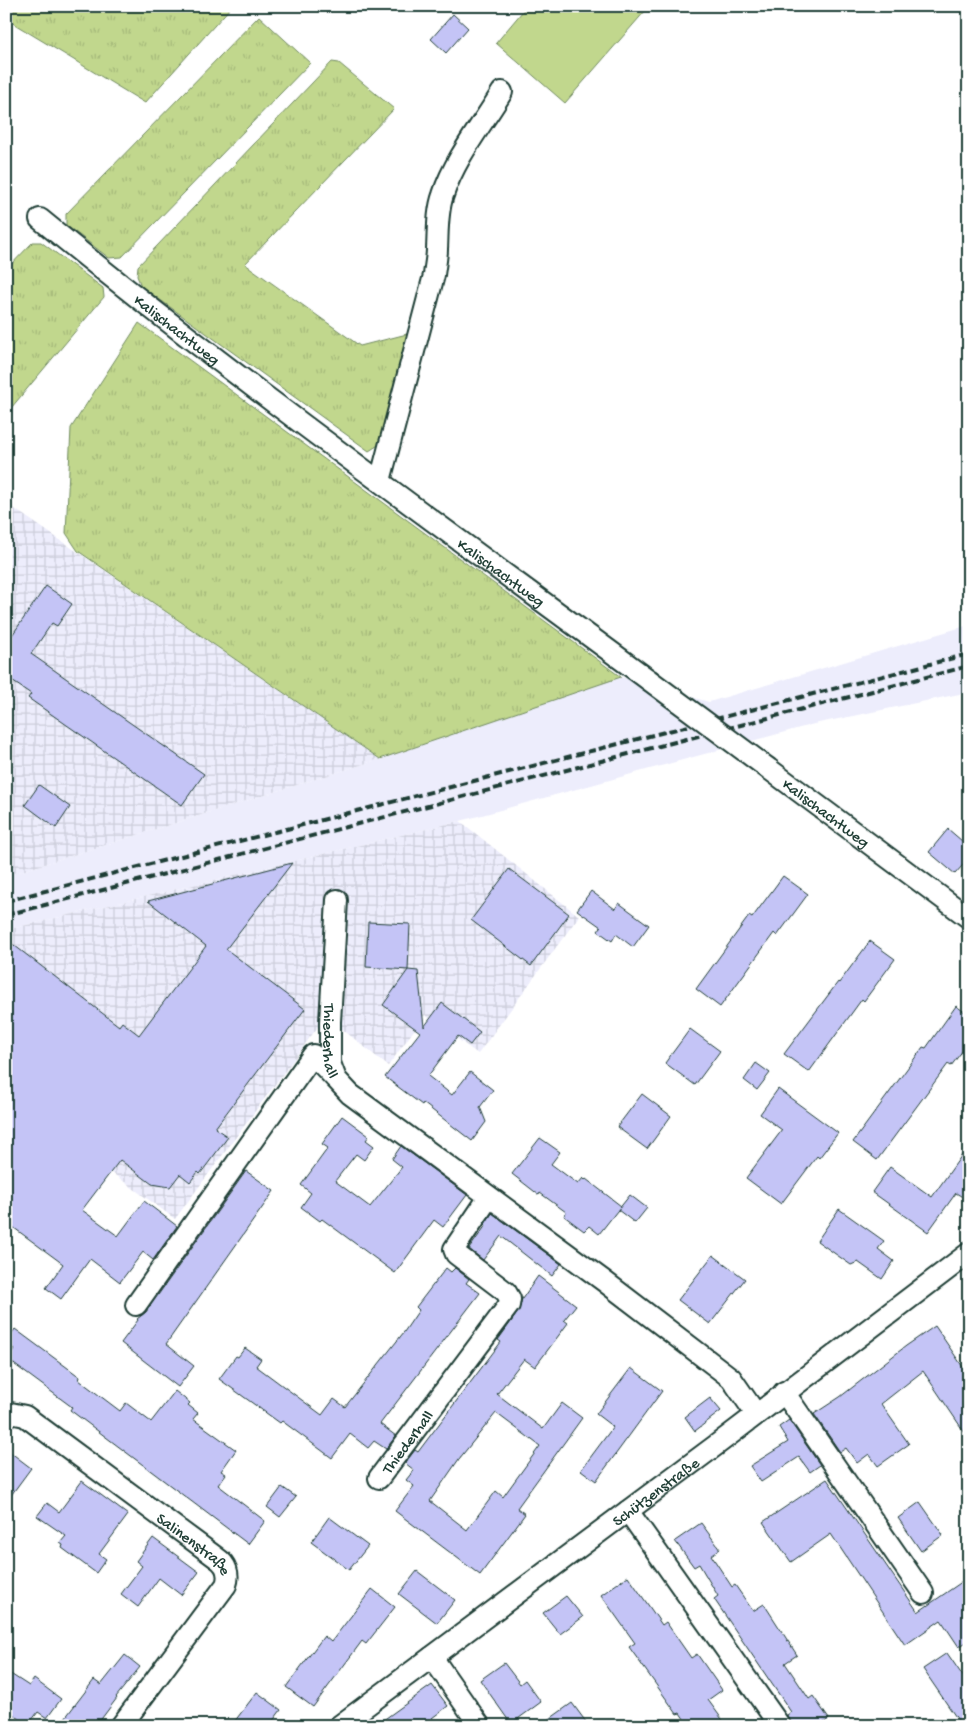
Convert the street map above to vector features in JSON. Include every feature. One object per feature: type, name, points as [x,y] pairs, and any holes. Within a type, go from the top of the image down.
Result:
[{"type":"street","points":[[380,481],[434,275],[438,221],[443,196],[467,146],[502,92]]},
{"type":"street","name":"Kalischachtweg","points":[[40,219],[124,288],[380,481],[969,918]]},
{"type":"street","name":"Thiederhall","points":[[337,900],[330,1022],[330,1063],[340,1084],[350,1094],[604,1281],[731,1378],[756,1414]]},
{"type":"street","points":[[136,1305],[313,1055],[340,1084]]},
{"type":"street","name":"Thiederhall","points":[[379,1478],[509,1305],[510,1299],[506,1292],[456,1254],[454,1249],[489,1197]]},
{"type":"street","name":"Schützenstraße","points":[[340,1726],[969,1253]]},
{"type":"street","points":[[784,1392],[922,1593]]},
{"type":"street","name":"Salinenstraße","points":[[6,1412],[25,1416],[224,1564],[228,1576],[226,1585],[120,1726]]},
{"type":"street","points":[[628,1511],[780,1726]]},
{"type":"street","points":[[432,1657],[480,1726]]},
{"type":"shaded area","points":[[6,503],[380,759],[6,876]]},
{"type":"shaded area","points":[[969,625],[969,692],[814,724],[460,821],[6,930],[6,876],[380,759],[621,677],[709,702]]},
{"type":"shaded area","points":[[460,821],[579,916],[478,1054],[425,1015],[388,1066],[326,1016],[175,1219],[74,1145],[6,1235],[6,930]]},
{"type":"green space","points":[[6,6],[232,6],[145,103],[6,19]]},
{"type":"green space","points":[[527,6],[641,6],[646,10],[565,103],[496,43]]},
{"type":"green space","points":[[259,16],[310,63],[122,257],[109,258],[66,225],[66,214]]},
{"type":"green space","points":[[332,62],[339,63],[394,109],[245,264],[360,346],[407,334],[380,444],[369,451],[141,286],[137,276],[138,266]]},
{"type":"green space","points":[[33,242],[41,242],[103,288],[104,297],[6,414],[6,270]]},
{"type":"green space","points":[[139,323],[621,677],[380,759],[78,551],[66,533],[71,428]]},
{"type":"building","points":[[453,14],[468,28],[446,53],[431,39]]},
{"type":"building","points":[[46,586],[72,604],[57,626],[52,623],[31,654],[204,774],[182,805],[28,698],[31,694],[6,677],[6,644]]},
{"type":"building","points":[[39,785],[70,807],[56,828],[25,805]]},
{"type":"building","points":[[948,829],[969,847],[969,858],[955,874],[929,852]]},
{"type":"building","points":[[292,863],[226,949],[305,1009],[215,1128],[228,1137],[200,1174],[198,1172],[190,1182],[180,1174],[170,1187],[152,1184],[120,1160],[82,1210],[118,1236],[144,1201],[177,1226],[153,1260],[143,1252],[120,1282],[90,1259],[61,1299],[46,1288],[63,1264],[6,1222],[6,939],[119,1026],[122,1022],[139,1035],[206,946],[148,901]]},
{"type":"building","points":[[509,869],[569,914],[531,966],[471,920]]},
{"type":"building","points":[[783,876],[808,894],[777,936],[774,933],[720,1007],[696,989],[749,916],[752,918]]},
{"type":"building","points":[[591,891],[615,909],[619,903],[649,925],[633,947],[616,934],[612,941],[598,931],[601,927],[577,910]]},
{"type":"building","points":[[368,922],[410,924],[408,970],[366,967]]},
{"type":"building","points":[[870,941],[895,959],[864,1001],[862,999],[809,1072],[784,1054]]},
{"type":"building","points":[[408,970],[418,971],[424,1027],[442,1003],[480,1032],[470,1045],[458,1036],[428,1076],[452,1095],[470,1072],[493,1090],[480,1107],[486,1122],[472,1141],[423,1103],[422,1105],[385,1077],[420,1032],[383,1005]]},
{"type":"building","points":[[956,1006],[969,1015],[969,1042],[951,1066],[948,1064],[877,1160],[853,1142],[923,1047],[926,1048]]},
{"type":"building","points":[[690,1029],[720,1051],[695,1085],[665,1063]]},
{"type":"building","points":[[756,1063],[770,1073],[757,1090],[744,1080]]},
{"type":"building","points":[[778,1089],[838,1133],[819,1158],[817,1156],[781,1204],[746,1178],[782,1130],[760,1114]]},
{"type":"building","points":[[642,1094],[671,1116],[647,1149],[617,1127]]},
{"type":"building","points":[[342,1116],[369,1136],[366,1140],[374,1146],[364,1160],[356,1154],[335,1181],[370,1207],[402,1167],[392,1159],[401,1146],[467,1195],[443,1227],[434,1220],[395,1273],[322,1219],[320,1221],[301,1207],[311,1193],[301,1185],[328,1148],[322,1144]]},
{"type":"building","points":[[540,1138],[560,1152],[551,1164],[578,1184],[583,1178],[586,1179],[621,1206],[599,1234],[589,1226],[584,1231],[564,1216],[566,1212],[540,1193],[539,1195],[512,1174]]},
{"type":"building","points":[[969,1145],[969,1201],[956,1193],[928,1232],[872,1192],[890,1167],[932,1197]]},
{"type":"building","points":[[246,1171],[274,1191],[166,1344],[194,1366],[178,1387],[121,1343],[137,1319],[146,1312]]},
{"type":"building","points":[[630,1195],[647,1208],[635,1223],[618,1210]]},
{"type":"building","points":[[839,1209],[884,1241],[878,1249],[894,1261],[882,1279],[858,1262],[851,1265],[817,1241]]},
{"type":"building","points":[[492,1213],[561,1264],[552,1276],[501,1236],[483,1260],[469,1249]]},
{"type":"building","points":[[713,1255],[745,1279],[710,1324],[678,1300]]},
{"type":"building","points":[[446,1268],[451,1272],[455,1268],[469,1279],[466,1283],[480,1293],[380,1424],[396,1436],[386,1449],[374,1441],[368,1448],[350,1434],[332,1458],[282,1421],[280,1423],[219,1379],[236,1356],[238,1357],[245,1348],[261,1359],[256,1366],[322,1415],[334,1399],[345,1407],[404,1332],[419,1310],[416,1307]]},
{"type":"building","points":[[538,1276],[576,1305],[564,1320],[568,1323],[535,1367],[524,1359],[497,1394],[543,1429],[562,1403],[582,1418],[517,1508],[525,1514],[480,1575],[395,1511],[414,1486],[406,1480],[414,1470],[405,1463],[415,1450],[418,1452],[501,1342],[498,1340],[518,1312],[522,1299]],"holes":[[[496,1413],[540,1446],[503,1497],[496,1491],[467,1530],[430,1501],[459,1459]]]},
{"type":"building","points":[[935,1326],[969,1376],[969,1439],[923,1371],[881,1404],[909,1444],[878,1466],[869,1454],[857,1463],[846,1448],[840,1452],[814,1414],[840,1397]]},
{"type":"building","points":[[15,1329],[80,1377],[79,1380],[120,1411],[126,1403],[151,1422],[175,1391],[190,1403],[188,1405],[198,1413],[193,1419],[236,1450],[221,1471],[226,1474],[218,1485],[265,1521],[248,1544],[70,1410],[72,1407],[7,1359],[14,1349],[6,1341]]},
{"type":"building","points":[[631,1368],[662,1391],[596,1481],[581,1470],[613,1427],[596,1414]]},
{"type":"building","points":[[710,1398],[721,1411],[695,1431],[685,1417]]},
{"type":"building","points":[[789,1420],[820,1465],[810,1472],[799,1457],[761,1482],[750,1466],[788,1442],[779,1427]]},
{"type":"building","points":[[6,1449],[31,1468],[6,1502]]},
{"type":"building","points":[[827,1479],[918,1612],[969,1577],[969,1640],[959,1647],[941,1620],[905,1645],[831,1534],[791,1562],[763,1522]]},
{"type":"building","points":[[82,1481],[128,1515],[99,1554],[106,1559],[96,1573],[62,1548],[63,1545],[60,1543],[66,1536],[37,1516],[47,1503],[59,1512]]},
{"type":"building","points":[[282,1487],[296,1497],[280,1517],[267,1507]]},
{"type":"building","points":[[920,1502],[943,1535],[921,1551],[898,1518]]},
{"type":"building","points":[[329,1517],[368,1546],[349,1570],[311,1542]]},
{"type":"building","points":[[701,1523],[720,1549],[711,1555],[732,1587],[735,1585],[753,1611],[764,1604],[797,1655],[785,1663],[809,1699],[813,1696],[829,1719],[819,1726],[794,1726],[787,1715],[791,1712],[714,1599],[718,1596],[699,1564],[694,1567],[675,1541]]},
{"type":"building","points":[[153,1538],[199,1572],[181,1595],[159,1578],[138,1607],[121,1594],[142,1566],[136,1561]]},
{"type":"building","points":[[417,1571],[455,1600],[437,1623],[399,1594]]},
{"type":"building","points":[[628,1576],[662,1625],[666,1622],[691,1658],[697,1654],[722,1690],[708,1700],[727,1726],[689,1726],[680,1713],[677,1714],[629,1647],[635,1643],[601,1595]]},
{"type":"building","points":[[372,1589],[395,1607],[366,1644],[362,1641],[313,1707],[286,1687],[324,1636],[331,1642]]},
{"type":"building","points":[[566,1596],[583,1617],[560,1634],[543,1613]]},
{"type":"building","points":[[947,1653],[969,1685],[969,1726],[962,1726],[923,1669]]},
{"type":"building","points":[[125,1655],[140,1667],[96,1726],[76,1726],[65,1718],[94,1680],[101,1685]]},
{"type":"building","points":[[504,1663],[520,1684],[525,1680],[541,1702],[511,1724],[480,1680]]},
{"type":"building","points":[[6,1671],[29,1686],[34,1679],[61,1699],[47,1718],[38,1712],[28,1725],[6,1709]]},
{"type":"building","points":[[432,1685],[448,1706],[432,1718],[438,1726],[375,1726]]},
{"type":"building","points":[[257,1692],[281,1710],[269,1726],[231,1726]]},
{"type":"building","points":[[572,1703],[589,1726],[540,1726]]},
{"type":"railway","points":[[6,901],[969,654]]},
{"type":"railway","points":[[6,915],[969,666]]}]
